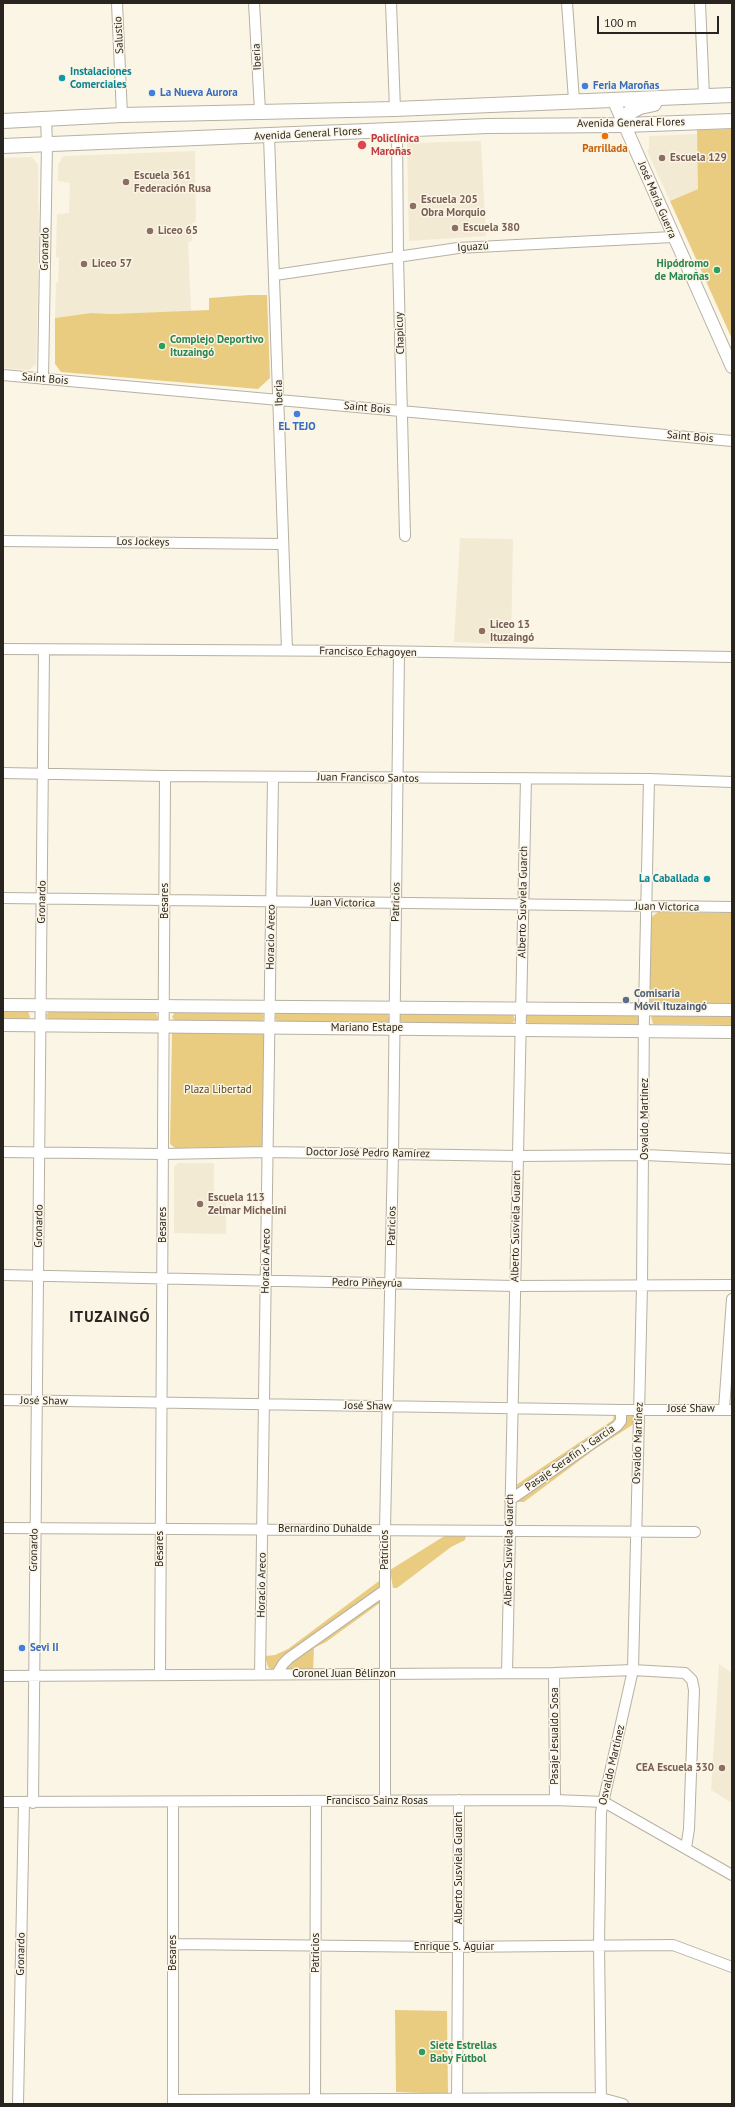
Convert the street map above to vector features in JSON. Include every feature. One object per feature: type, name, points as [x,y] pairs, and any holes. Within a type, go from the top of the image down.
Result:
[{"type":"main road","name":"Avenida General Flores","points":[[3,121],[122,115],[395,108],[732,95]]},
{"type":"main road","points":[[625,125],[626,117],[630,112],[640,107],[688,102],[704,96]]},
{"type":"main road","name":"Avenida General Flores","points":[[3,146],[269,136],[316,132],[571,124],[625,125],[732,121]]},
{"type":"street","name":"Salustio","points":[[117,3],[122,115]]},
{"type":"street","name":"Iberia","points":[[254,3],[260,111]]},
{"type":"street","points":[[391,3],[395,108]]},
{"type":"street","points":[[567,3],[574,100]]},
{"type":"street","points":[[700,3],[704,96]]},
{"type":"street","name":"José María Guerra","points":[[613,99],[732,367]]},
{"type":"street","name":"Gronardo","points":[[43,379],[47,144],[46,119]]},
{"type":"street","name":"Chapicuy","points":[[397,130],[398,256],[405,536]]},
{"type":"street","name":"Iberia","points":[[269,136],[280,400],[287,650]]},
{"type":"street","name":"Iguazú","points":[[275,275],[458,248],[673,236]]},
{"type":"street","name":"Saint Bois","points":[[3,375],[732,441]]},
{"type":"street","name":"Los Jockeys","points":[[3,541],[283,544]]},
{"type":"street","name":"Francisco Echagoyen","points":[[3,649],[287,650],[732,657]]},
{"type":"street","name":"Gronardo","points":[[18,2104],[33,1675],[44,650]]},
{"type":"street","name":"Patricios","points":[[385,1801],[385,1529],[393,1153],[399,652]]},
{"type":"street","name":"Juan Francisco Santos","points":[[3,773],[165,776],[649,779],[732,782]]},
{"type":"street","name":"Besares","points":[[160,1674],[165,776]]},
{"type":"street","name":"Horacio Areco","points":[[260,1674],[273,777]]},
{"type":"street","name":"Alberto Susviela Guarch","points":[[507,1673],[526,778]]},
{"type":"street","name":"Osvaldo Martínez","points":[[601,2101],[599,1945],[601,1812],[633,1670],[645,1155],[644,1010],[649,779]]},
{"type":"street","name":"Juan Victorica","points":[[3,898],[523,906],[732,907]]},
{"type":"street","name":"Mariano Estape","points":[[3,1005],[732,1010]]},
{"type":"street","name":"Mariano Estape","points":[[3,1025],[732,1032]]},
{"type":"street","name":"Doctor José Pedro Ramírez","points":[[3,1152],[163,1154],[268,1152],[518,1156],[645,1155],[732,1159]]},
{"type":"street","name":"Pedro Piñeyrúa","points":[[3,1275],[515,1286],[732,1285]]},
{"type":"street","points":[[728,1410],[732,1299]]},
{"type":"street","name":"José Shaw","points":[[3,1400],[512,1409],[728,1410]]},
{"type":"street","name":"Pasaje Serafín J. García","points":[[510,1500],[617,1426],[620,1421],[621,1410]]},
{"type":"street","name":"Bernardino Duhalde","points":[[3,1528],[385,1529],[695,1532]]},
{"type":"street","points":[[277,1674],[289,1658],[385,1590]]},
{"type":"street","name":"Coronel Juan Bélinzon","points":[[3,1676],[554,1673],[633,1670],[685,1673],[692,1680],[694,1690],[689,1829],[686,1848]]},
{"type":"street","name":"Pasaje Jesualdo Sosa","points":[[554,1673],[555,1800]]},
{"type":"street","name":"Alberto Susviela Guarch","points":[[457,2101],[459,1800]]},
{"type":"street","name":"Francisco Sainz Rosas","points":[[3,1802],[555,1800],[604,1802],[732,1874]]},
{"type":"street","name":"Patricios","points":[[315,2102],[316,1801]]},
{"type":"street","name":"Besares","points":[[173,1802],[173,2102]]},
{"type":"street","name":"Enrique S. Aguiar","points":[[173,1944],[458,1947],[673,1945],[732,1967]]},
{"type":"street","points":[[173,2102],[601,2101],[623,2104]]},
{"type":"shaded area","points":[[698,134],[698,189],[670,201],[647,151],[649,149],[649,136]]},
{"type":"shaded area","points":[[481,141],[486,236],[409,241],[407,143]]},
{"type":"shaded area","points":[[195,151],[196,222],[192,223],[192,241],[188,242],[191,311],[112,314],[91,313],[55,318],[56,283],[58,282],[59,258],[56,257],[57,214],[69,213],[70,183],[58,181],[58,165],[63,156]]},
{"type":"shaded area","points":[[32,157],[38,165],[39,236],[36,364],[29,370],[3,368],[3,158]]},
{"type":"shaded area","points":[[460,538],[513,539],[511,644],[454,642]]},
{"type":"shaded area","name":"Escuela 113 Zelmar Michelini","points":[[178,1163],[214,1163],[214,1196],[226,1197],[226,1234],[174,1233],[174,1167]]},
{"type":"shaded area","points":[[719,1664],[732,1673],[732,1803],[711,1790]]},
{"type":"green space","name":"Hipódromo de Maroñas","points":[[732,129],[732,339],[670,201],[698,189],[697,130]]},
{"type":"green space","name":"Complejo Deportivo Ituzaingó","points":[[267,295],[270,378],[258,389],[61,372],[55,364],[55,318],[91,313],[112,314],[209,310],[209,298]]},
{"type":"green space","points":[[658,912],[732,913],[732,1005],[649,1004],[650,918]]},
{"type":"green space","points":[[3,1010],[28,1011],[30,1017],[28,1020],[3,1020]]},
{"type":"green space","points":[[49,1011],[155,1011],[158,1018],[156,1021],[49,1020],[46,1016]]},
{"type":"green space","points":[[175,1012],[261,1012],[264,1016],[262,1022],[175,1021],[172,1017]]},
{"type":"green space","points":[[276,1014],[388,1014],[390,1022],[278,1022],[275,1018]]},
{"type":"green space","points":[[513,1014],[515,1020],[512,1024],[402,1023],[399,1019],[400,1015]]},
{"type":"green space","points":[[528,1014],[638,1015],[640,1024],[528,1023],[525,1019]]},
{"type":"green space","points":[[656,1015],[732,1016],[732,1025],[653,1024],[651,1017]]},
{"type":"green space","name":"Plaza Libertad","points":[[172,1032],[262,1033],[264,1035],[264,1145],[261,1147],[175,1148],[170,1144]]},
{"type":"green space","points":[[614,1413],[632,1414],[637,1422],[595,1449],[524,1502],[516,1502],[513,1487],[613,1420]]},
{"type":"green space","points":[[446,1535],[466,1535],[465,1540],[451,1547],[397,1588],[393,1588],[390,1570]]},
{"type":"green space","points":[[383,1578],[384,1600],[326,1642],[314,1648],[313,1670],[272,1670],[268,1667],[265,1656],[275,1655],[288,1649]]},
{"type":"green space","name":"Siete Estrellas Baby Fútbol","points":[[395,2010],[447,2011],[448,2094],[396,2092]]},
{"type":"place","name":"Instalaciones Comerciales","points":[[62,78]]},
{"type":"place","name":"Feria Maroñas","points":[[585,86]]},
{"type":"place","name":"La Nueva Aurora","points":[[152,93]]},
{"type":"place","name":"Parrillada","points":[[605,136]]},
{"type":"place","name":"Policlínica Maroñas","points":[[362,145]]},
{"type":"place","name":"Escuela 129","points":[[662,158]]},
{"type":"place","name":"Escuela 361 Federación Rusa","points":[[126,182]]},
{"type":"place","name":"Escuela 205 Obra Morquio","points":[[413,206]]},
{"type":"place","name":"Escuela 380","points":[[455,228]]},
{"type":"place","name":"Liceo 65","points":[[150,231]]},
{"type":"place","name":"Liceo 57","points":[[84,264]]},
{"type":"place","name":"Hipódromo de Maroñas","points":[[717,270]]},
{"type":"place","name":"Complejo Deportivo Ituzaingó","points":[[162,346]]},
{"type":"place","name":"EL TEJO","points":[[297,414]]},
{"type":"place","name":"Liceo 13 Ituzaingó","points":[[482,631]]},
{"type":"place","name":"La Caballada","points":[[707,879]]},
{"type":"place","name":"Comisaria Móvil Ituzaingó","points":[[626,1000]]},
{"type":"place","name":"Escuela 113 Zelmar Michelini","points":[[200,1204]]},
{"type":"place","name":"Sevi II","points":[[22,1648]]},
{"type":"place","name":"CEA Escuela 330","points":[[722,1768]]},
{"type":"place","name":"Siete Estrellas Baby Fútbol","points":[[422,2052]]},
{"type":"district","name":"ITUZAINGÓ","points":[[110,1318]]}]
